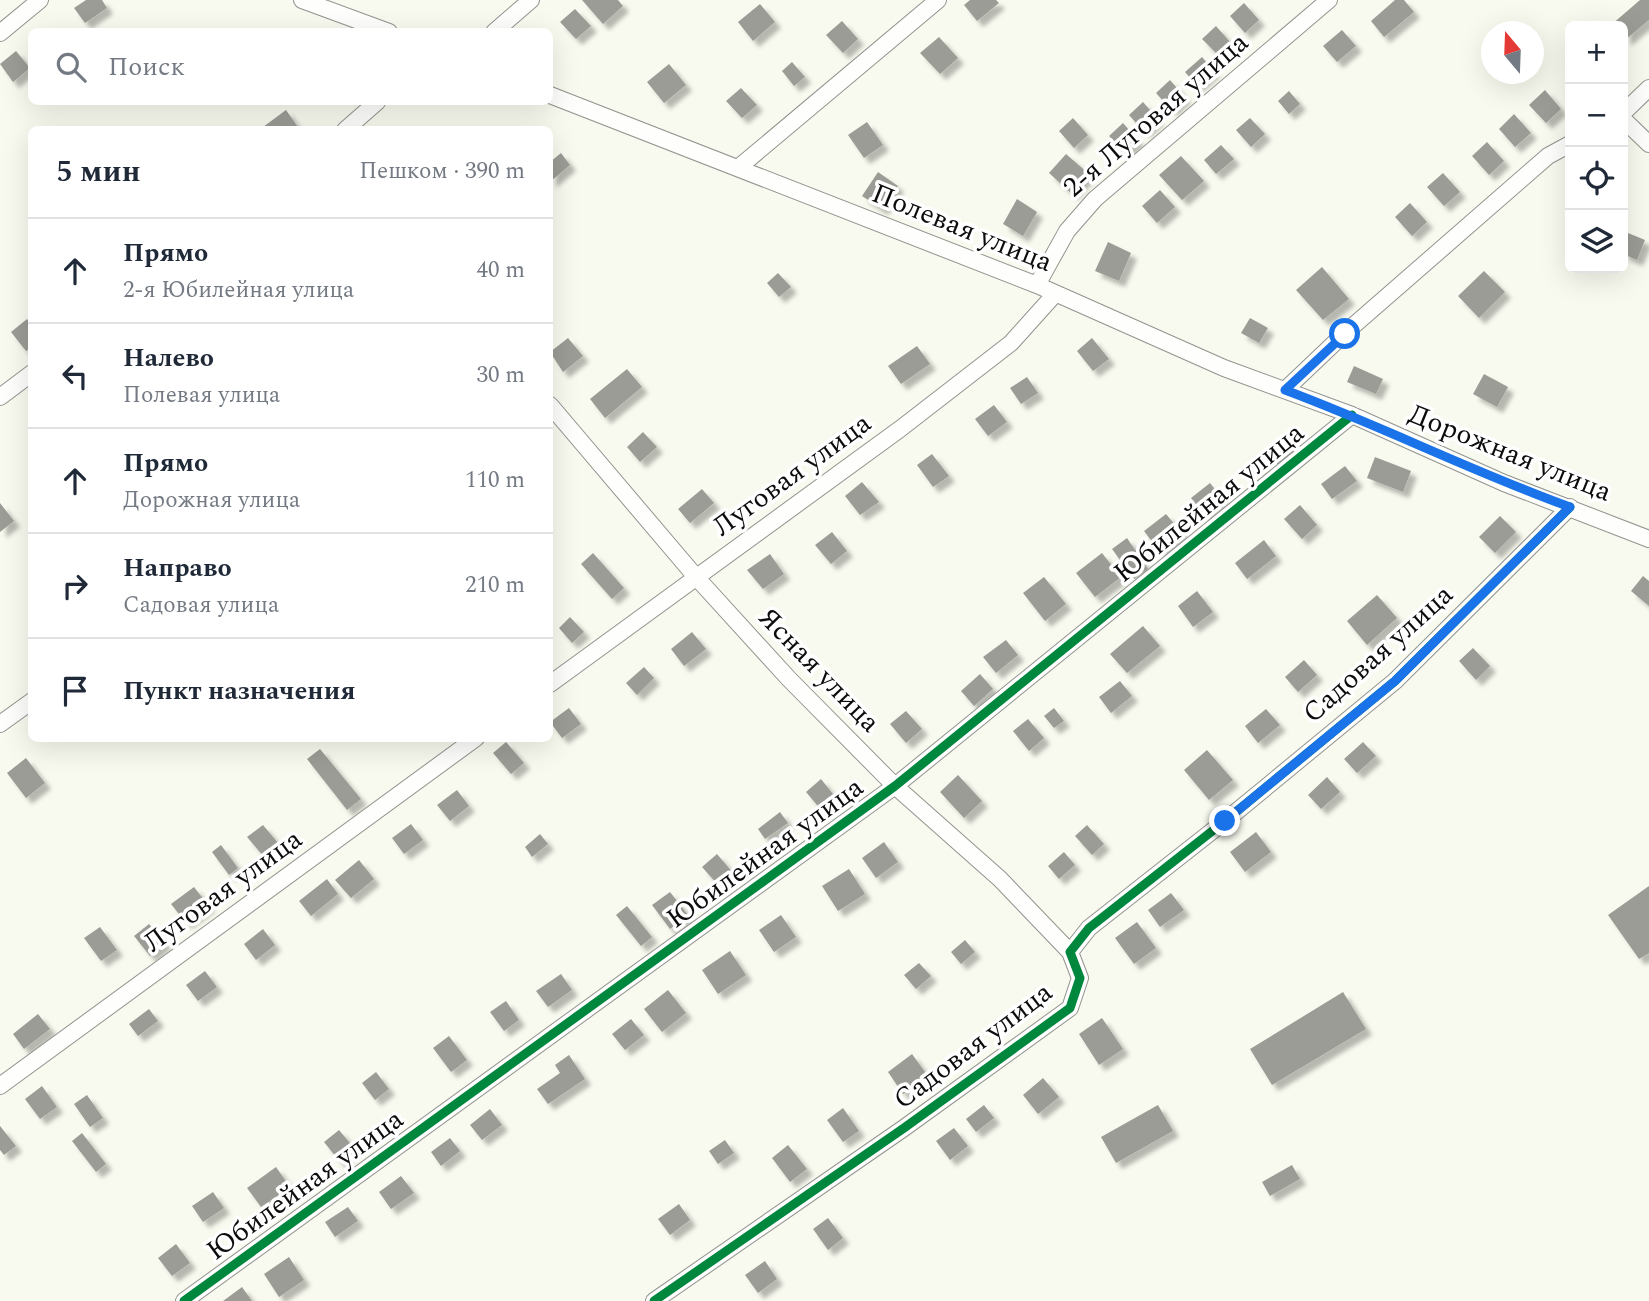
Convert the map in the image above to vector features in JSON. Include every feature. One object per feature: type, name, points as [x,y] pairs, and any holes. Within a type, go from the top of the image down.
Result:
[{"type":"street","points":[[0,33],[40,0]]},
{"type":"street","points":[[302,0],[378,28]]},
{"type":"street","points":[[499,28],[531,0]]},
{"type":"street","points":[[738,168],[938,0]]},
{"type":"street","name":"2-я Луговая улица","points":[[1037,285],[1068,231],[1095,199],[1329,0]]},
{"type":"street","points":[[1628,108],[1649,88]]},
{"type":"street","name":"Полевая улица","points":[[553,96],[1037,285],[1224,368],[1352,415]]},
{"type":"street","points":[[350,126],[374,105]]},
{"type":"street","points":[[1628,124],[1649,144]]},
{"type":"street","points":[[1285,390],[1528,173],[1548,156],[1565,147]]},
{"type":"street","name":"Луговая улица","points":[[553,682],[900,429],[1011,343],[1055,294]]},
{"type":"street","points":[[0,397],[28,376]]},
{"type":"street","name":"Ясная улица","points":[[553,409],[696,577],[789,679],[895,786],[1000,878],[1070,952]]},
{"type":"street","name":"Дорожная улица","points":[[1352,415],[1504,483],[1649,539]]},
{"type":"street","name":"Юбилейная улица","points":[[184,1301],[895,786],[1352,415]]},
{"type":"street","name":"Садовая улица","points":[[654,1301],[904,1128],[1070,1008],[1080,978],[1070,952],[1089,928],[1225,821],[1395,681],[1570,507]]},
{"type":"street","points":[[0,724],[28,704]]},
{"type":"street","name":"Луговая улица","points":[[0,1086],[471,742]]},
{"type":"building","points":[[86,0],[102,0],[107,8],[85,23],[74,8]]},
{"type":"building","points":[[582,0],[618,0],[623,6],[603,24]]},
{"type":"building","points":[[970,0],[996,0],[999,3],[977,21],[964,5]]},
{"type":"building","points":[[1395,0],[1404,0],[1414,12],[1384,37],[1371,21]]},
{"type":"building","points":[[1640,0],[1649,0],[1649,20],[1628,38],[1628,21],[1616,21]]},
{"type":"building","points":[[1244,3],[1259,20],[1245,33],[1230,16]]},
{"type":"building","points":[[760,4],[775,22],[753,41],[738,22]]},
{"type":"building","points":[[575,9],[591,26],[576,39],[560,22]]},
{"type":"building","points":[[842,21],[858,39],[843,53],[826,35]]},
{"type":"building","points":[[1216,26],[1231,43],[1218,55],[1202,39]]},
{"type":"building","points":[[1342,30],[1356,46],[1337,62],[1323,46]]},
{"type":"building","points":[[939,37],[958,58],[940,74],[920,53]]},
{"type":"building","points":[[16,51],[28,66],[28,70],[13,82],[0,64]]},
{"type":"building","points":[[1202,57],[1214,71],[1197,86],[1185,72]]},
{"type":"building","points":[[792,62],[805,77],[794,86],[782,71]]},
{"type":"building","points":[[669,64],[686,85],[664,103],[647,82]]},
{"type":"building","points":[[1170,80],[1185,97],[1171,110],[1156,93]]},
{"type":"building","points":[[741,88],[757,105],[742,118],[726,101]]},
{"type":"building","points":[[1545,90],[1561,109],[1546,123],[1529,105]]},
{"type":"building","points":[[1289,91],[1300,104],[1289,114],[1278,101]]},
{"type":"building","points":[[1143,102],[1158,119],[1144,132],[1129,115]]},
{"type":"building","points":[[286,110],[297,126],[264,126]]},
{"type":"building","points":[[1514,114],[1531,133],[1515,147],[1499,129]]},
{"type":"building","points":[[1073,118],[1088,135],[1074,148],[1059,131]]},
{"type":"building","points":[[1250,118],[1265,134],[1251,147],[1236,130]]},
{"type":"building","points":[[867,122],[883,145],[864,158],[848,135]]},
{"type":"building","points":[[1123,123],[1138,140],[1124,152],[1109,136]]},
{"type":"building","points":[[1487,142],[1504,161],[1489,175],[1472,156]]},
{"type":"building","points":[[1221,145],[1234,159],[1216,174],[1204,160]]},
{"type":"building","points":[[561,153],[570,165],[553,179],[553,160]]},
{"type":"building","points":[[1066,154],[1089,174],[1072,194],[1049,173]]},
{"type":"building","points":[[1181,156],[1204,181],[1182,200],[1159,175]]},
{"type":"building","points":[[878,172],[898,186],[882,209],[862,196]]},
{"type":"building","points":[[1443,173],[1460,192],[1444,206],[1427,187]]},
{"type":"building","points":[[1160,190],[1175,207],[1157,223],[1142,206]]},
{"type":"building","points":[[1017,199],[1037,212],[1023,236],[1003,224]]},
{"type":"building","points":[[1410,203],[1427,222],[1412,236],[1395,217]]},
{"type":"building","points":[[1628,233],[1645,240],[1637,260],[1628,256]]},
{"type":"building","points":[[1108,242],[1131,253],[1119,281],[1095,271]]},
{"type":"building","points":[[1322,267],[1349,299],[1323,320],[1296,290]]},
{"type":"building","points":[[1484,271],[1505,292],[1479,318],[1458,296]]},
{"type":"building","points":[[778,273],[791,287],[779,297],[767,283]]},
{"type":"building","points":[[1250,318],[1268,328],[1259,343],[1241,333]]},
{"type":"building","points":[[27,319],[28,350],[26,351],[11,332]]},
{"type":"building","points":[[568,338],[583,356],[563,372],[553,357],[553,350]]},
{"type":"building","points":[[1092,338],[1109,359],[1093,371],[1077,351]]},
{"type":"building","points":[[917,346],[930,364],[901,384],[888,366]]},
{"type":"building","points":[[1354,366],[1383,379],[1376,394],[1347,382]]},
{"type":"building","points":[[627,369],[642,387],[605,418],[590,399]]},
{"type":"building","points":[[1484,374],[1508,387],[1497,407],[1473,394]]},
{"type":"building","points":[[1027,377],[1038,393],[1021,404],[1010,388]]},
{"type":"building","points":[[994,405],[1007,422],[988,436],[975,419]]},
{"type":"building","points":[[643,432],[657,447],[640,462],[627,447]]},
{"type":"building","points":[[1284,433],[1297,448],[1278,465],[1266,450]]},
{"type":"building","points":[[932,454],[949,476],[933,487],[917,465]]},
{"type":"building","points":[[1375,457],[1411,471],[1403,492],[1367,478]]},
{"type":"building","points":[[1345,466],[1357,481],[1332,499],[1321,484]]},
{"type":"building","points":[[862,482],[879,502],[860,515],[845,496]]},
{"type":"building","points":[[1210,483],[1223,499],[1204,515],[1191,498]]},
{"type":"building","points":[[702,489],[714,503],[690,523],[678,509]]},
{"type":"building","points":[[0,503],[14,521],[0,532]]},
{"type":"building","points":[[1300,505],[1317,525],[1302,539],[1284,519]]},
{"type":"building","points":[[1166,514],[1182,533],[1159,551],[1144,531]]},
{"type":"building","points":[[1500,516],[1516,532],[1495,553],[1479,537]]},
{"type":"building","points":[[832,532],[847,551],[831,564],[815,545]]},
{"type":"building","points":[[1127,538],[1148,569],[1134,579],[1112,549]]},
{"type":"building","points":[[1264,540],[1276,556],[1247,579],[1235,563]]},
{"type":"building","points":[[593,553],[624,588],[612,599],[581,564]]},
{"type":"building","points":[[1102,553],[1121,577],[1095,597],[1076,573]]},
{"type":"building","points":[[770,554],[784,574],[763,589],[747,570]]},
{"type":"building","points":[[1643,576],[1649,581],[1649,606],[1631,591]]},
{"type":"building","points":[[1044,577],[1066,604],[1045,621],[1023,593]]},
{"type":"building","points":[[1197,591],[1213,612],[1193,627],[1178,606]]},
{"type":"building","points":[[1377,595],[1397,618],[1367,645],[1347,621]]},
{"type":"building","points":[[570,617],[584,632],[572,643],[559,628]]},
{"type":"building","points":[[1143,626],[1160,646],[1127,673],[1110,654]]},
{"type":"building","points":[[692,632],[706,649],[684,666],[671,649]]},
{"type":"building","points":[[1006,640],[1018,655],[996,673],[983,657]]},
{"type":"building","points":[[1473,648],[1490,666],[1476,680],[1459,661]]},
{"type":"building","points":[[1304,660],[1317,675],[1298,692],[1285,677]]},
{"type":"building","points":[[644,667],[654,678],[637,695],[626,683]]},
{"type":"building","points":[[980,674],[993,689],[974,706],[961,691]]},
{"type":"building","points":[[1120,681],[1132,696],[1111,713],[1099,697]]},
{"type":"building","points":[[569,708],[581,724],[562,738],[553,726],[553,720]]},
{"type":"building","points":[[1054,708],[1064,721],[1054,728],[1044,716]]},
{"type":"building","points":[[1266,709],[1280,725],[1258,743],[1245,726]]},
{"type":"building","points":[[906,711],[922,729],[906,743],[890,724]]},
{"type":"building","points":[[1028,719],[1044,738],[1029,751],[1013,731]]},
{"type":"building","points":[[506,742],[524,763],[511,774],[493,753]]},
{"type":"building","points":[[1363,742],[1376,756],[1357,773],[1344,759]]},
{"type":"building","points":[[320,749],[361,799],[347,810],[307,759]]},
{"type":"building","points":[[1207,750],[1233,780],[1209,800],[1184,770]]},
{"type":"building","points":[[26,758],[45,783],[26,798],[7,773]]},
{"type":"building","points":[[958,775],[982,801],[964,818],[940,792]]},
{"type":"building","points":[[1327,777],[1340,792],[1321,809],[1308,795]]},
{"type":"building","points":[[821,779],[837,799],[822,811],[806,792]]},
{"type":"building","points":[[457,790],[469,806],[450,821],[437,805]]},
{"type":"building","points":[[780,812],[788,823],[765,839],[758,829]]},
{"type":"building","points":[[411,824],[423,840],[404,854],[392,838]]},
{"type":"building","points":[[263,825],[279,844],[264,857],[247,837]]},
{"type":"building","points":[[1087,825],[1104,844],[1092,855],[1075,836]]},
{"type":"building","points":[[1256,832],[1271,852],[1245,872],[1230,852]]},
{"type":"building","points":[[540,834],[548,844],[532,857],[525,847]]},
{"type":"building","points":[[884,842],[898,862],[876,878],[862,858]]},
{"type":"building","points":[[221,845],[238,868],[229,875],[212,852]]},
{"type":"building","points":[[1064,852],[1075,865],[1059,879],[1048,866]]},
{"type":"building","points":[[717,854],[734,874],[719,886],[702,867]]},
{"type":"building","points":[[359,860],[374,879],[351,898],[335,880]]},
{"type":"building","points":[[849,869],[865,894],[838,911],[822,886]]},
{"type":"building","points":[[327,879],[338,894],[311,916],[299,901]]},
{"type":"building","points":[[1649,886],[1649,953],[1639,959],[1608,915]]},
{"type":"building","points":[[194,887],[209,906],[186,923],[171,904]]},
{"type":"building","points":[[670,892],[688,915],[670,929],[652,905]]},
{"type":"building","points":[[1171,893],[1184,910],[1160,927],[1148,910]]},
{"type":"building","points":[[627,906],[652,937],[641,946],[616,915]]},
{"type":"building","points":[[781,915],[796,937],[774,952],[759,930]]},
{"type":"building","points":[[1137,922],[1156,948],[1134,964],[1115,938]]},
{"type":"building","points":[[149,924],[165,943],[150,956],[134,936]]},
{"type":"building","points":[[100,927],[117,950],[101,961],[84,938]]},
{"type":"building","points":[[263,929],[275,945],[256,960],[244,944]]},
{"type":"building","points":[[965,940],[975,952],[961,964],[951,952]]},
{"type":"building","points":[[730,951],[746,975],[718,994],[702,970]]},
{"type":"building","points":[[919,963],[931,976],[916,989],[904,975]]},
{"type":"building","points":[[205,971],[217,987],[198,1001],[186,985]]},
{"type":"building","points":[[561,974],[572,990],[548,1007],[536,991]]},
{"type":"building","points":[[668,990],[686,1013],[662,1032],[644,1009]]},
{"type":"building","points":[[1343,992],[1366,1029],[1272,1085],[1250,1049]]},
{"type":"building","points":[[506,1001],[519,1020],[504,1031],[490,1012]]},
{"type":"building","points":[[149,1009],[158,1021],[138,1036],[129,1024]]},
{"type":"building","points":[[38,1014],[50,1029],[24,1049],[13,1034]]},
{"type":"building","points":[[1102,1018],[1123,1049],[1099,1065],[1079,1034]]},
{"type":"building","points":[[631,1019],[644,1035],[625,1050],[612,1034]]},
{"type":"building","points":[[449,1036],[467,1060],[451,1072],[433,1048]]},
{"type":"building","points":[[912,1054],[928,1076],[903,1094],[888,1072]]},
{"type":"building","points":[[569,1055],[585,1079],[548,1104],[537,1089],[560,1073],[555,1065]]},
{"type":"building","points":[[376,1072],[389,1089],[375,1100],[362,1083]]},
{"type":"building","points":[[1043,1078],[1059,1097],[1038,1114],[1023,1095]]},
{"type":"building","points":[[42,1086],[57,1107],[40,1119],[25,1099]]},
{"type":"building","points":[[87,1095],[103,1118],[90,1127],[74,1104]]},
{"type":"building","points":[[984,1105],[994,1118],[976,1132],[966,1119]]},
{"type":"building","points":[[1158,1105],[1173,1131],[1116,1163],[1101,1137]]},
{"type":"building","points":[[843,1108],[859,1131],[843,1142],[827,1120]]},
{"type":"building","points":[[490,1109],[502,1125],[482,1140],[470,1125]]},
{"type":"building","points":[[0,1126],[16,1146],[4,1155],[0,1150]]},
{"type":"building","points":[[954,1128],[968,1146],[950,1160],[936,1141]]},
{"type":"building","points":[[339,1130],[355,1149],[340,1162],[324,1142]]},
{"type":"building","points":[[82,1133],[106,1164],[96,1172],[72,1141]]},
{"type":"building","points":[[450,1138],[460,1151],[441,1166],[431,1152]]},
{"type":"building","points":[[725,1140],[734,1153],[718,1164],[709,1151]]},
{"type":"building","points":[[788,1145],[807,1169],[790,1182],[772,1158]]},
{"type":"building","points":[[1292,1165],[1300,1179],[1270,1196],[1262,1182]]},
{"type":"building","points":[[276,1167],[290,1187],[261,1207],[247,1188]]},
{"type":"building","points":[[401,1176],[414,1193],[391,1209],[379,1192]]},
{"type":"building","points":[[213,1192],[224,1208],[203,1222],[192,1206]]},
{"type":"building","points":[[679,1204],[690,1220],[670,1235],[658,1219]]},
{"type":"building","points":[[348,1207],[358,1221],[335,1237],[325,1222]]},
{"type":"building","points":[[828,1218],[843,1238],[828,1250],[813,1229]]},
{"type":"building","points":[[176,1244],[190,1263],[172,1276],[158,1258]]},
{"type":"building","points":[[289,1257],[304,1280],[279,1297],[264,1274]]},
{"type":"building","points":[[765,1261],[777,1279],[758,1293],[745,1275]]},
{"type":"building","points":[[242,1287],[252,1301],[223,1301]]},
{"type":"cycle path","points":[[184,1301],[895,786],[1352,415]]},
{"type":"cycle path","points":[[654,1301],[904,1128],[1070,1008],[1080,978],[1070,952],[1089,928],[1225,821],[1395,681],[1570,507]]},
{"type":"route","points":[[1225,821],[1395,681],[1570,507],[1504,483],[1352,415],[1285,390],[1345,334]]}]
